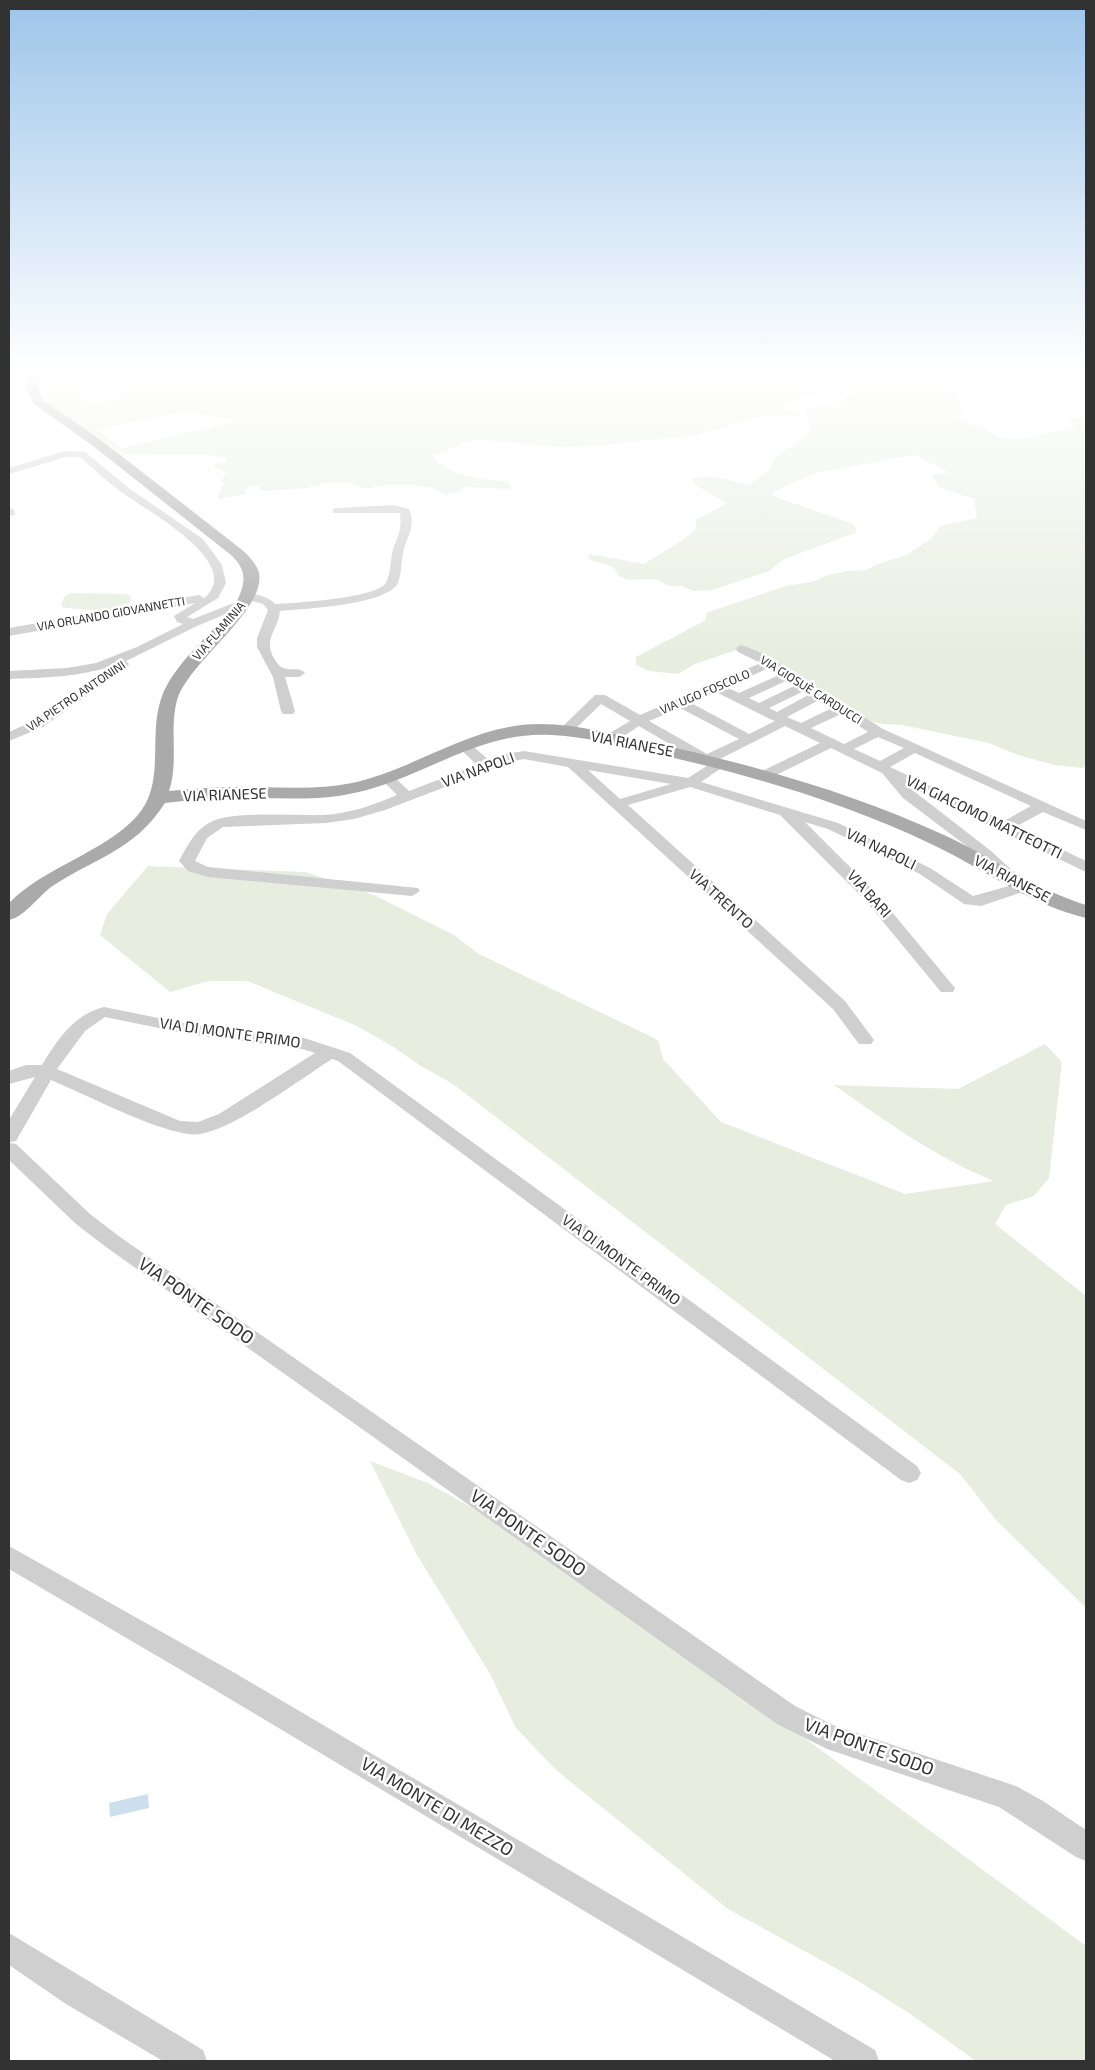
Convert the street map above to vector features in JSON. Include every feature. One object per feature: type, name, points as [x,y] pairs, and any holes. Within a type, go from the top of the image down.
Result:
[{"type":"main road","name":"VIA FLAMINIA","points":[[9,914],[50,879],[133,830],[149,814],[164,782],[165,716],[171,692],[184,672],[247,600],[252,576],[244,559],[128,468]]},
{"type":"main road","name":"VIA RIANESE","points":[[158,798],[223,793],[323,792],[351,788],[388,779],[491,736],[518,730],[565,731],[714,762],[854,804],[959,850],[1021,886],[1051,900],[1086,912]]},
{"type":"street","points":[[98,468],[126,491],[199,541],[216,565],[220,574],[220,583],[214,596],[204,604],[180,616],[183,620],[193,623]]},
{"type":"street","points":[[247,600],[267,602],[274,608],[339,604],[356,597],[373,595],[386,589],[392,583],[398,550],[407,528],[405,511],[394,508],[337,511]]},
{"type":"street","name":"VIA ORLANDO GIOVANNETTI","points":[[9,632],[214,596]]},
{"type":"street","name":"VIA PIETRO ANTONINI","points":[[9,675],[66,672],[106,664],[142,650],[193,623],[247,600]]},
{"type":"street","points":[[274,608],[274,617],[263,642],[265,653],[279,677],[288,711]]},
{"type":"street","name":"VIA GIOSUÈ CARDUCCI","points":[[742,649],[760,657],[878,732],[1086,826]]},
{"type":"street","name":"VIA PIETRO ANTONINI","points":[[9,737],[38,724],[142,650]]},
{"type":"street","name":"VIA UGO FOSCOLO","points":[[610,739],[640,720],[718,688],[769,664]]},
{"type":"street","points":[[274,669],[288,674],[299,673]]},
{"type":"street","points":[[739,698],[788,676]]},
{"type":"street","points":[[758,708],[804,686]]},
{"type":"street","name":"VIA GIACOMO MATTEOTTI","points":[[718,688],[1086,867]]},
{"type":"street","points":[[618,804],[690,783],[714,762],[818,695]]},
{"type":"street","points":[[565,731],[600,698],[714,762]]},
{"type":"street","points":[[681,703],[749,739]]},
{"type":"street","points":[[801,728],[841,709]]},
{"type":"street","points":[[764,776],[878,732]]},
{"type":"street","points":[[464,746],[486,766]]},
{"type":"street","points":[[915,748],[881,766],[908,795],[986,854],[1021,886]]},
{"type":"street","name":"VIA NAPOLI","points":[[412,891],[223,873],[193,868],[187,862],[201,835],[218,824],[234,821],[341,817],[373,809],[519,755],[690,783],[781,809],[855,835],[933,875],[970,901],[981,901],[1021,886]]},
{"type":"street","name":"VIA TRENTO","points":[[571,762],[838,1006],[865,1040]]},
{"type":"street","points":[[388,779],[406,796]]},
{"type":"street","points":[[1004,827],[1043,806]]},
{"type":"street","name":"VIA BARI","points":[[781,809],[830,852],[882,907],[947,988]]},
{"type":"street","name":"VIA DI MONTE PRIMO","points":[[330,1052],[226,1118],[212,1125],[193,1129],[170,1125],[47,1071],[67,1041],[92,1017],[100,1013],[112,1013],[202,1032],[298,1043],[330,1052],[358,1066],[909,1473]]},
{"type":"street","points":[[9,1078],[26,1071],[47,1071]]},
{"type":"street","points":[[9,1136],[47,1071]]},
{"type":"street","name":"VIA PONTE SODO","points":[[9,1149],[83,1219],[113,1242],[786,1715],[827,1736],[1006,1796],[1033,1811],[1086,1848]]},
{"type":"street","name":"VIA MONTE DI MEZZO","points":[[9,1557],[249,1696],[864,2061]]},
{"type":"street","points":[[9,1948],[84,1998],[192,2061]]},
{"type":"shaded area","points":[[216,468],[446,468],[467,476],[508,481],[511,487],[508,489],[461,487],[461,491],[445,495],[434,488],[413,485],[386,485],[365,489],[348,482],[324,483],[307,488],[264,491],[260,490],[260,485],[250,486],[246,489],[245,494],[219,499],[217,496],[224,484],[221,481],[226,473]]},
{"type":"shaded area","points":[[844,468],[815,473],[774,491],[773,496],[853,524],[857,529],[855,533],[784,559],[769,571],[712,590],[693,591],[682,586],[669,586],[657,579],[627,580],[618,575],[614,567],[588,559],[590,554],[644,564],[683,540],[696,529],[696,520],[727,503],[695,485],[692,479],[713,477],[749,485],[770,469]]},
{"type":"shaded area","points":[[941,468],[1086,468],[1086,764],[1083,768],[1054,765],[1018,755],[989,743],[902,725],[882,724],[863,720],[742,648],[695,664],[678,674],[649,671],[636,665],[636,657],[706,620],[706,613],[786,586],[815,581],[827,575],[867,570],[875,565],[904,556],[931,539],[940,526],[977,518],[974,499],[938,487],[932,475],[947,473],[946,470]]},
{"type":"shaded area","points":[[71,593],[125,594],[131,596],[131,601],[127,605],[110,609],[88,610],[62,607],[61,604],[65,596]]},
{"type":"shaded area","points":[[148,866],[305,872],[374,895],[454,935],[479,954],[658,1040],[663,1059],[721,1122],[905,1194],[994,1181],[932,1150],[834,1085],[958,1089],[1045,1044],[1062,1062],[1049,1178],[1034,1196],[1006,1205],[995,1224],[1086,1296],[1086,1608],[997,1521],[960,1474],[453,1084],[357,1026],[247,981],[209,981],[170,992],[100,935],[107,914]]},
{"type":"shaded area","points":[[370,1461],[428,1483],[557,1555],[1086,1946],[1086,2061],[976,2061],[909,2013],[850,1976],[728,1909],[556,1770],[516,1728],[490,1674],[417,1555]]},
{"type":"water","points":[[148,1794],[149,1808],[110,1817],[109,1803]]}]
